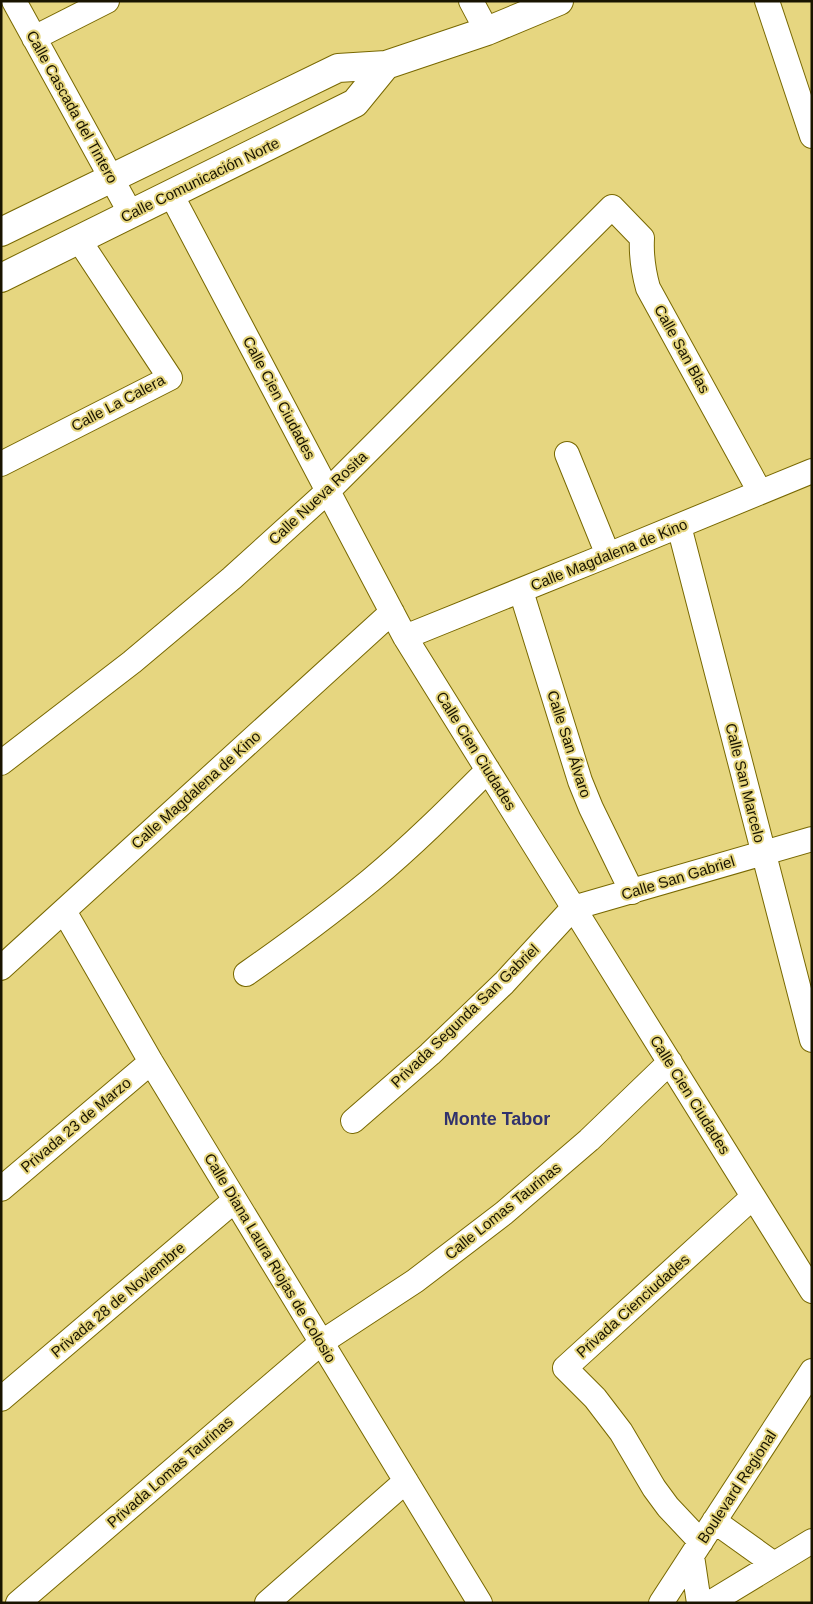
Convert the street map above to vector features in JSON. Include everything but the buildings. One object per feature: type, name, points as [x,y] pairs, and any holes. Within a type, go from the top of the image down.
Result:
[{"type":"street","name":"Calle Cascada del Tintero","points":[[14,1],[131,214]]},
{"type":"street","points":[[34,38],[107,1]]},
{"type":"street","points":[[471,1],[487,31]]},
{"type":"street","points":[[1,232],[338,68],[386,65],[487,31],[559,1]]},
{"type":"street","points":[[767,1],[812,136]]},
{"type":"street","name":"Calle Comunicación Norte","points":[[1,278],[355,102],[386,65]]},
{"type":"street","name":"Calle Cien Ciudades","points":[[171,194],[405,637],[812,1292]]},
{"type":"street","name":"Calle Nueva Rosita","points":[[1,763],[132,662],[232,578],[328,491],[612,207]]},
{"type":"street","name":"Calle San Blas","points":[[612,207],[642,238],[643,272],[648,288],[760,492]]},
{"type":"street","name":"Calle La Calera","points":[[1,464],[170,378],[79,240]]},
{"type":"street","points":[[567,454],[608,555]]},
{"type":"street","name":"Calle Magdalena de Kino","points":[[405,637],[812,471]]},
{"type":"street","name":"Calle San Marcelo","points":[[679,526],[762,853],[812,1040]]},
{"type":"street","name":"Calle San Álvaro","points":[[521,591],[580,781],[632,892]]},
{"type":"street","name":"Calle Magdalena de Kino","points":[[4,958],[64,911],[392,612]]},
{"type":"street","points":[[246,974],[311,928],[372,879],[432,826],[488,770]]},
{"type":"street","name":"Calle San Gabriel","points":[[573,908],[812,839]]},
{"type":"street","name":"Privada Segunda San Gabriel","points":[[352,1121],[430,1054],[504,983],[573,908]]},
{"type":"street","name":"Calle Diana Laura Riojas de Colosio","points":[[64,911],[151,1062],[480,1603]]},
{"type":"street","name":"Privada 23 de Marzo","points":[[1,1189],[151,1062]]},
{"type":"street","name":"Calle Lomas Taurinas","points":[[322,1342],[415,1281],[504,1213],[589,1140],[670,1062]]},
{"type":"street","name":"Privada Cienciudades","points":[[696,1549],[616,1425],[595,1398],[565,1368],[753,1197]]},
{"type":"street","name":"Privada 28 de Noviembre","points":[[1,1400],[235,1200]]},
{"type":"street","name":"Privada Lomas Taurinas","points":[[18,1603],[322,1342]]},
{"type":"street","name":"Boulevard Regional","points":[[661,1603],[812,1370]]},
{"type":"street","points":[[267,1603],[406,1481]]},
{"type":"street","points":[[714,1521],[774,1564]]},
{"type":"street","points":[[710,1603],[812,1541]]},
{"type":"street","points":[[696,1549],[699,1603]]},
{"type":"district","name":"Monte Tabor","points":[[497,1119]]}]
